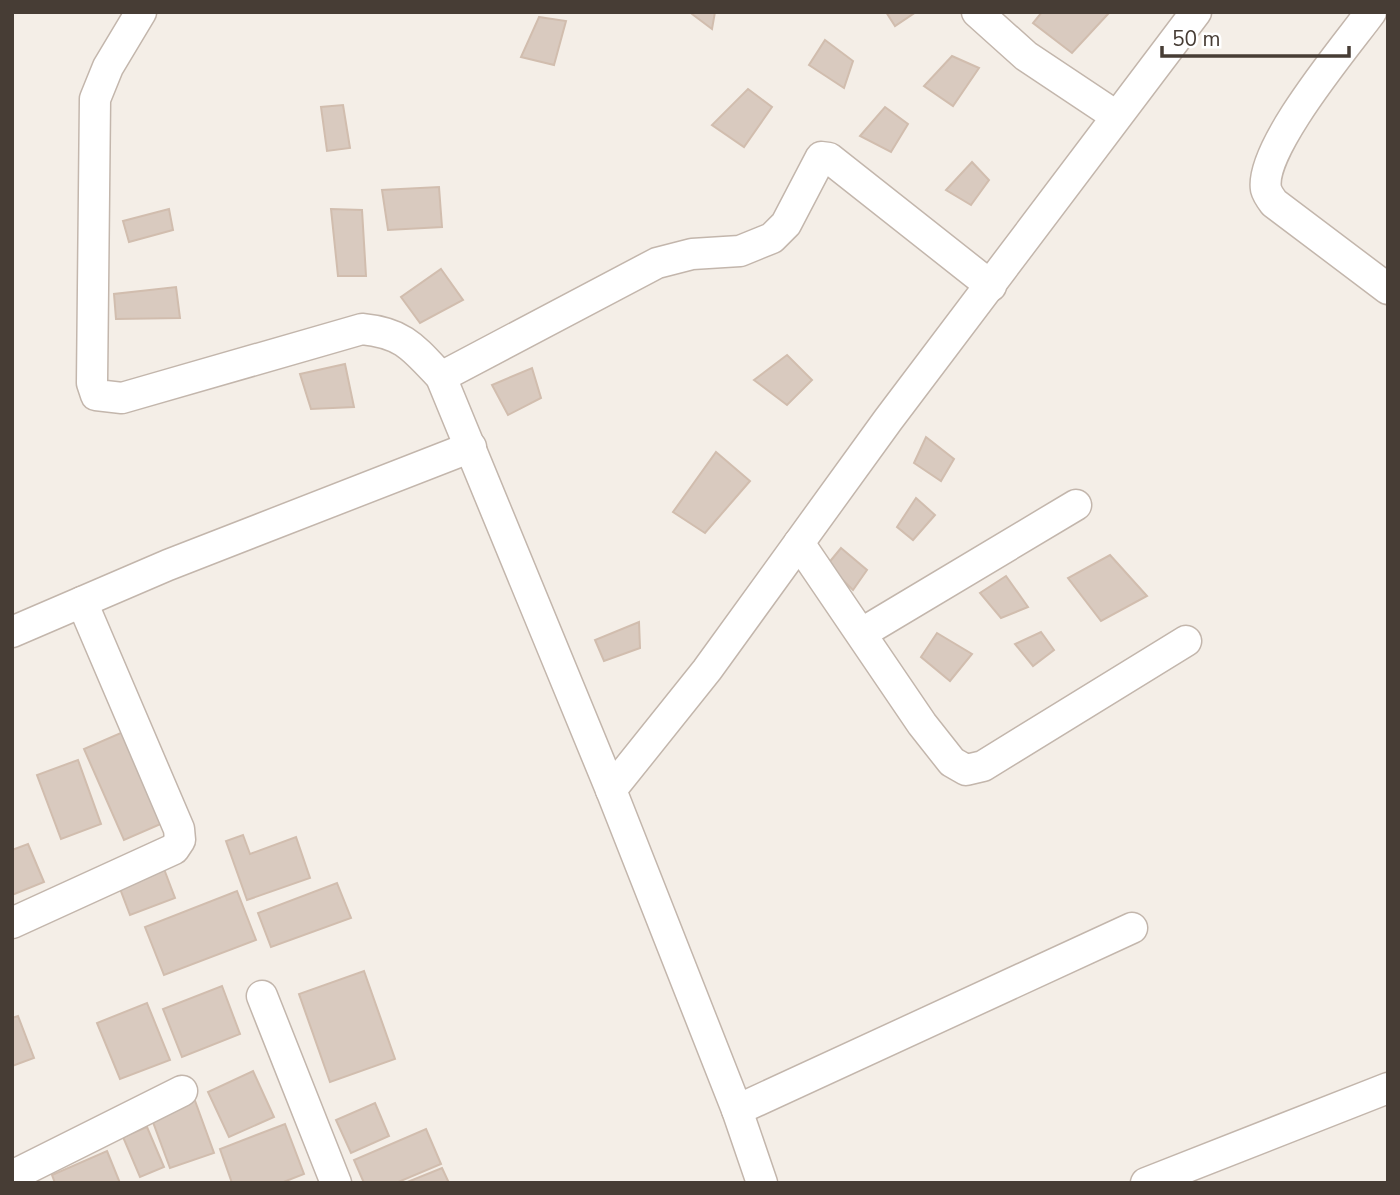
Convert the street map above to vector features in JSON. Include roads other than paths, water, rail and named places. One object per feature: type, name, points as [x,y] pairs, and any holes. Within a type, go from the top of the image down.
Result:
[{"type":"street","points":[[141,12],[108,67],[95,99],[92,383],[96,395],[122,398],[362,329],[389,332],[409,345],[441,377],[611,790],[737,1110],[762,1183]]},
{"type":"street","points":[[977,12],[1026,56],[1116,116]]},
{"type":"street","points":[[611,790],[707,670],[1116,116],[1196,12]]},
{"type":"street","points":[[1371,12],[1290,123],[1268,164],[1266,189],[1274,203],[1388,289]]},
{"type":"street","points":[[441,377],[657,263],[692,254],[740,251],[772,238],[786,223],[821,158],[829,158],[990,286]]},
{"type":"street","points":[[12,632],[168,565],[471,446]]},
{"type":"street","points":[[862,633],[1076,505]]},
{"type":"street","points":[[799,543],[922,724],[952,762],[967,770],[982,766],[1186,641]]},
{"type":"street","points":[[12,923],[174,849],[180,840],[180,829],[82,602]]},
{"type":"street","points":[[737,1110],[1132,928]]},
{"type":"street","points":[[262,996],[336,1183]]},
{"type":"street","points":[[1146,1183],[1388,1088]]},
{"type":"street","points":[[12,1176],[182,1091]]}]
